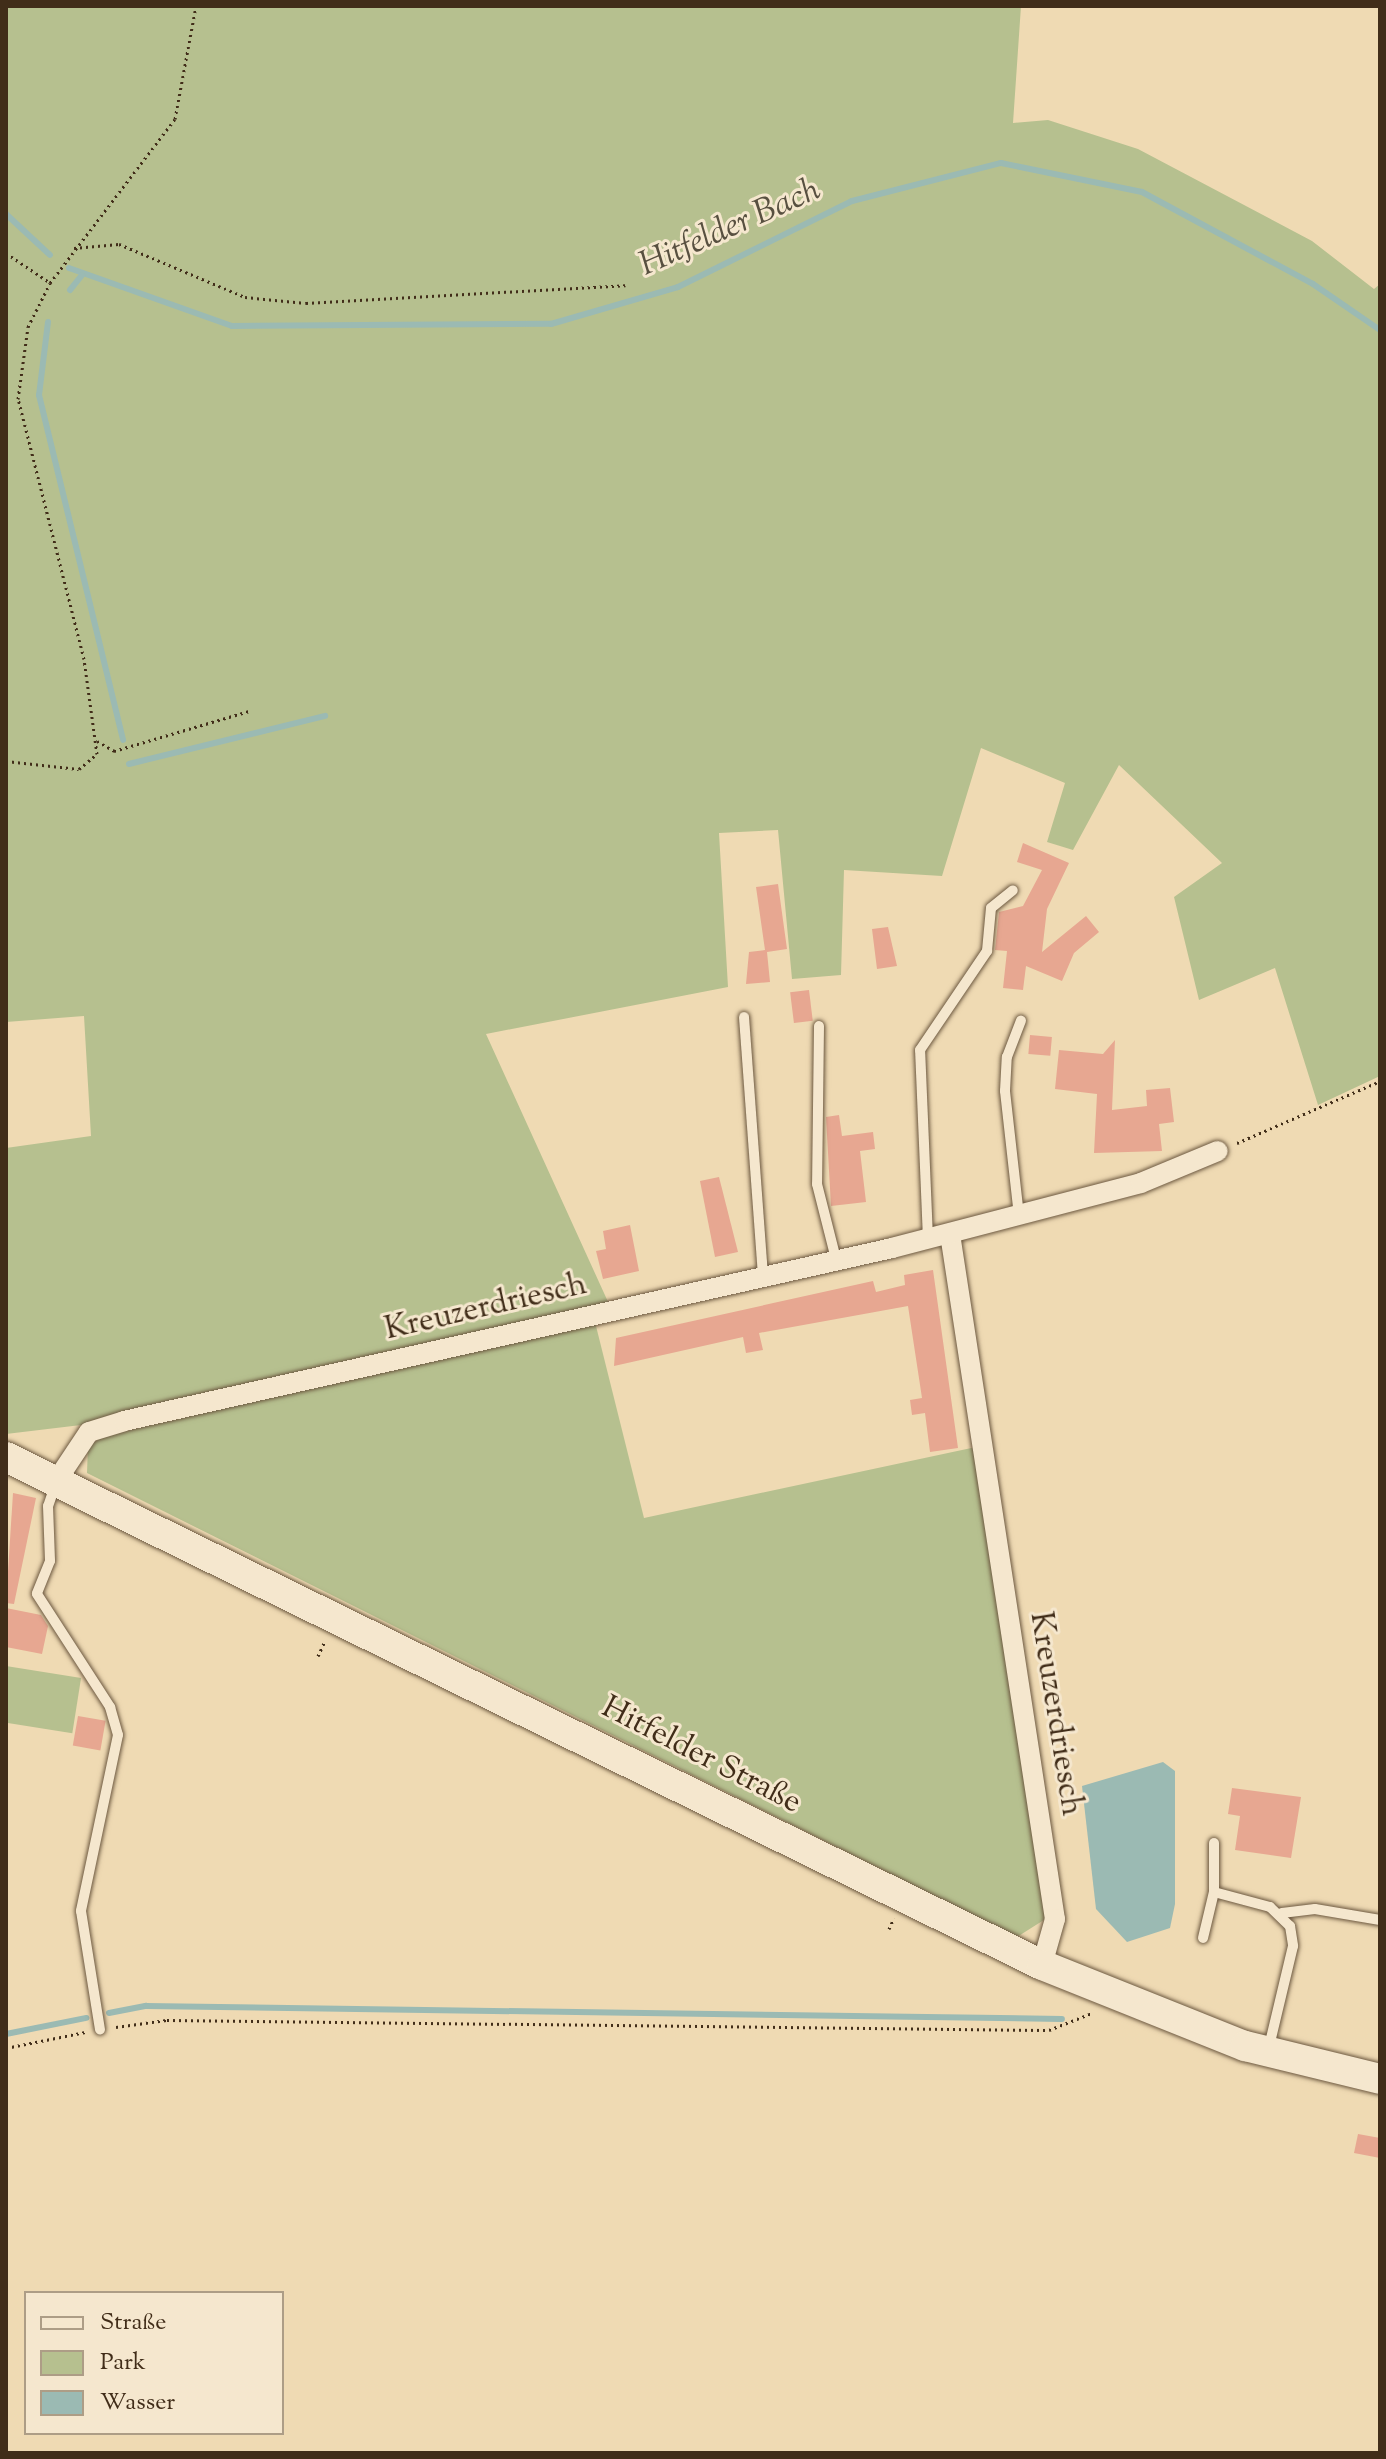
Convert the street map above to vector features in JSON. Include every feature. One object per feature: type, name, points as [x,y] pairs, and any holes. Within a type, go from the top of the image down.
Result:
[{"type":"main road","name":"Hitfelder Straße","points":[[6,1457],[59,1477],[1042,1965],[1268,2053],[1380,2079]]},
{"type":"street","name":"Kreuzerdriesch","points":[[59,1477],[89,1432],[124,1421],[950,1234],[1141,1183],[1218,1151]]},
{"type":"street","name":"Kreuzerdriesch","points":[[950,1234],[1055,1919],[1042,1965]]},
{"type":"lane","points":[[928,1239],[920,1050],[987,951],[991,908],[1013,890]]},
{"type":"lane","points":[[744,1017],[763,1274]]},
{"type":"lane","points":[[1019,1216],[1005,1091],[1007,1057],[1021,1021]]},
{"type":"lane","points":[[819,1026],[817,1184],[836,1259]]},
{"type":"lane","points":[[59,1477],[48,1506],[50,1561],[37,1594],[110,1707],[118,1735],[81,1911],[100,2029]]},
{"type":"lane","points":[[1203,1938],[1214,1892],[1214,1843]]},
{"type":"lane","points":[[1214,1892],[1247,1897],[1282,1913],[1315,1909],[1380,1920]]},
{"type":"lane","points":[[1268,2053],[1293,1946],[1282,1913]]},
{"type":"path","points":[[6,761],[79,769],[97,754],[84,659],[18,399],[28,327],[50,283],[71,248],[175,119],[196,6]]},
{"type":"path","points":[[71,248],[119,244],[233,293],[306,303],[625,285]]},
{"type":"path","points":[[6,253],[50,283]]},
{"type":"path","points":[[97,741],[114,751],[249,711]]},
{"type":"path","points":[[1218,1151],[1380,1081]]},
{"type":"path","points":[[6,2048],[100,2029],[167,2020],[1049,2030],[1098,2008]]},
{"type":"green space","points":[[6,6],[1021,6],[1013,123],[1048,120],[1138,149],[1312,241],[1374,289],[1380,284],[1380,1076],[1318,1105],[1275,968],[1199,1000],[1174,897],[1222,863],[1119,765],[1073,850],[1047,842],[1065,783],[981,748],[942,876],[844,870],[841,975],[792,979],[778,830],[719,833],[728,987],[486,1034],[609,1304],[81,1425],[6,1434],[6,1148],[91,1136],[84,1016],[6,1022]]},
{"type":"green space","points":[[595,1322],[644,1518],[976,1447],[1047,1918],[1017,1937],[87,1473],[88,1446],[105,1436]]},
{"type":"green space","points":[[6,1666],[81,1678],[72,1733],[6,1723]]},
{"type":"water","points":[[1163,1762],[1175,1771],[1175,1904],[1170,1928],[1127,1942],[1096,1909],[1082,1786]]},
{"type":"building","points":[[1023,843],[1069,863],[1047,909],[1042,952],[1086,916],[1099,932],[1074,953],[1062,981],[1026,966],[1023,990],[1003,988],[1007,951],[995,950],[999,912],[1023,906],[1042,870],[1017,862]]},
{"type":"building","points":[[778,884],[787,949],[767,952],[770,982],[746,984],[749,952],[765,950],[756,887]]},
{"type":"building","points":[[888,927],[897,966],[877,969],[872,929]]},
{"type":"building","points":[[809,990],[813,1021],[794,1023],[790,992]]},
{"type":"building","points":[[1030,1035],[1052,1037],[1050,1056],[1028,1054]]},
{"type":"building","points":[[1115,1040],[1112,1110],[1147,1106],[1146,1090],[1170,1088],[1174,1122],[1159,1124],[1162,1151],[1094,1153],[1097,1094],[1055,1089],[1059,1050],[1103,1054]]},
{"type":"building","points":[[839,1115],[842,1136],[873,1132],[875,1149],[860,1151],[866,1202],[831,1206],[826,1117]]},
{"type":"building","points":[[719,1177],[738,1252],[715,1257],[700,1181]]},
{"type":"building","points":[[630,1225],[639,1271],[603,1279],[596,1251],[606,1249],[603,1231]]},
{"type":"building","points":[[933,1270],[958,1448],[930,1452],[925,1413],[912,1415],[910,1400],[922,1398],[908,1306],[759,1333],[763,1350],[746,1353],[743,1337],[614,1366],[616,1338],[873,1281],[876,1292],[905,1285],[904,1275]]},
{"type":"building","points":[[13,1493],[36,1498],[14,1604],[6,1603]]},
{"type":"building","points":[[6,1608],[41,1615],[48,1626],[42,1654],[6,1647]]},
{"type":"building","points":[[78,1716],[106,1721],[100,1750],[73,1746]]},
{"type":"building","points":[[1232,1788],[1301,1797],[1291,1858],[1235,1850],[1240,1816],[1228,1814]]},
{"type":"building","points":[[1358,2134],[1380,2138],[1380,2158],[1354,2153]]},
{"type":"waterway","name":"Hitfelder Bach","points":[[69,268],[232,326],[551,324],[678,287],[852,201],[1001,163],[1142,192],[1313,284],[1380,330]]},
{"type":"waterway","name":"Hitfelder Bach","points":[[6,214],[50,255]]},
{"type":"waterway","points":[[70,290],[82,275]]},
{"type":"waterway","points":[[48,322],[39,395],[123,740]]},
{"type":"waterway","points":[[129,764],[325,716]]},
{"type":"waterway","points":[[109,2013],[146,2006],[1062,2019]]},
{"type":"waterway","points":[[6,2034],[86,2018]]}]
